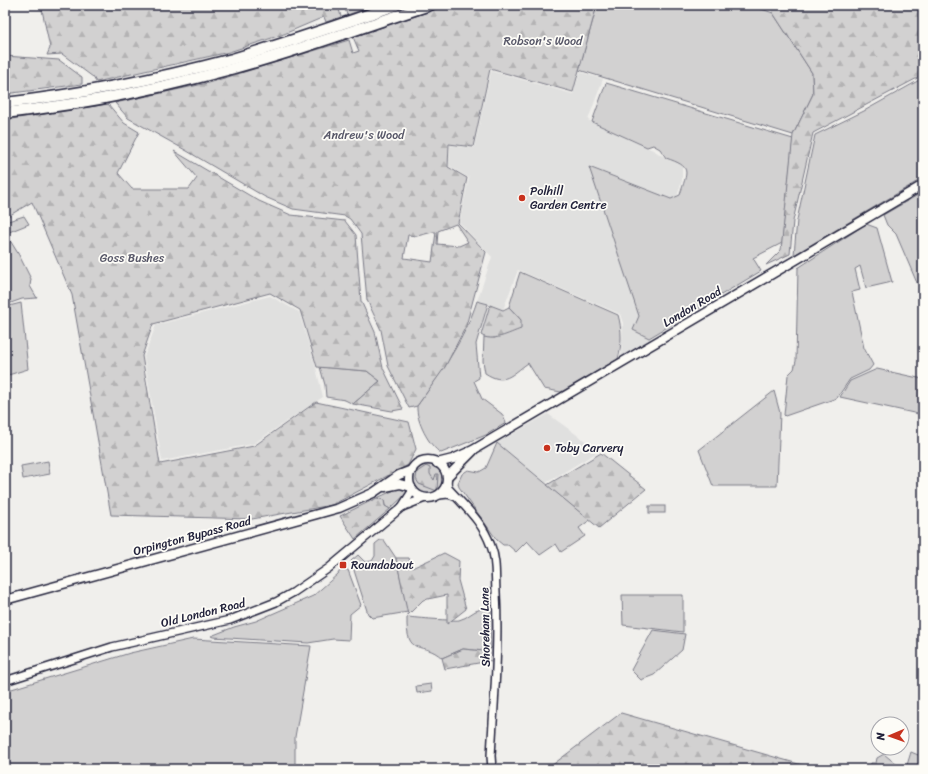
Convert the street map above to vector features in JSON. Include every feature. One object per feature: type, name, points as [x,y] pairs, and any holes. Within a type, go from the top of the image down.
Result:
[{"type":"highway","points":[[5,103],[120,85],[190,70],[280,44],[396,5]]},
{"type":"highway","points":[[5,113],[84,102],[201,77],[284,54],[430,5]]},
{"type":"main road","name":"London Road","points":[[437,463],[452,459],[473,450],[923,185]]},
{"type":"main road","name":"London Road","points":[[447,480],[473,450]]},
{"type":"main road","points":[[429,461],[437,463],[443,468],[447,480],[439,495],[432,498],[425,498],[412,488],[410,478],[412,470],[418,463],[429,461]]},
{"type":"main road","name":"Orpington Bypass Road","points":[[5,600],[327,512],[362,499],[383,488],[399,475],[412,470]]},
{"type":"main road","name":"Orpington Bypass Road","points":[[383,488],[400,484],[412,488]]},
{"type":"street","name":"Shoreham Lane","points":[[447,480],[448,488],[474,515],[488,538],[495,560],[497,666],[490,756],[492,769]]},
{"type":"street","name":"Old London Road","points":[[402,507],[412,488]]},
{"type":"street","points":[[439,495],[448,494],[456,497]]},
{"type":"street","name":"Old London Road","points":[[5,681],[112,647],[230,620],[256,611],[294,592],[318,577],[402,507],[425,498]]},
{"type":"shaded area","name":"Polhill Garden Centre","points":[[491,71],[573,94],[580,72],[603,79],[588,120],[653,150],[666,158],[682,163],[682,181],[677,196],[671,199],[590,167],[639,316],[633,330],[653,340],[621,358],[623,323],[620,314],[518,270],[503,310],[477,301],[492,257],[459,222],[469,178],[449,166],[450,145],[474,148]]},
{"type":"shaded area","points":[[270,296],[299,312],[323,397],[253,444],[162,461],[144,357],[156,325]]},
{"type":"shaded area","points":[[548,414],[599,451],[546,483],[497,443]]},
{"type":"green space","points":[[41,5],[338,5],[341,17],[326,22],[324,17],[284,34],[229,52],[96,82],[93,77],[62,54],[47,55],[50,48]]},
{"type":"green space","points":[[344,5],[375,5],[347,15]]},
{"type":"green space","points":[[456,5],[597,5],[573,92],[490,69],[473,147],[449,144],[448,167],[467,178],[458,223],[486,252],[466,326],[445,367],[417,406],[409,408],[388,366],[381,330],[367,300],[361,234],[350,219],[345,216],[293,209],[265,197],[128,118],[115,103],[208,83],[349,40],[353,53],[359,51],[353,37],[440,8]],"holes":[[[456,224],[468,242],[459,246],[437,244],[438,231]],[[436,232],[432,262],[404,258],[408,235],[417,236]]]},
{"type":"green space","points":[[597,5],[750,5],[773,13],[812,73],[813,94],[793,135],[579,70]]},
{"type":"green space","points":[[771,5],[923,5],[923,75],[813,133],[793,221],[790,254],[766,265],[781,250],[793,135],[813,94],[812,73],[773,13]]},
{"type":"green space","points":[[5,56],[59,60],[82,77],[82,84],[5,94]]},
{"type":"green space","points":[[923,78],[923,178],[794,255],[797,220],[815,135],[864,111]]},
{"type":"green space","points":[[606,83],[793,139],[782,243],[753,258],[761,271],[649,338],[633,330],[639,316],[589,167],[671,199],[680,195],[685,180],[686,171],[681,164],[666,158],[660,149],[653,145],[647,147],[592,122]]},
{"type":"green space","name":"Goss Bushes","points":[[108,104],[124,123],[139,132],[118,173],[132,189],[189,189],[197,178],[174,151],[259,201],[291,215],[345,221],[356,235],[361,301],[375,332],[383,368],[403,409],[392,411],[353,404],[380,381],[367,371],[317,367],[300,310],[270,293],[153,324],[142,356],[160,464],[254,446],[316,402],[409,422],[416,449],[408,465],[332,505],[252,519],[111,515],[72,295],[32,202],[5,218],[5,120]]},
{"type":"green space","points":[[923,192],[923,285],[917,283],[896,234],[887,225],[883,215]]},
{"type":"green space","points":[[24,216],[29,224],[9,232],[6,239],[11,242],[19,255],[31,279],[30,286],[37,298],[22,299],[5,305],[5,222]]},
{"type":"green space","points":[[866,224],[877,228],[892,282],[866,288],[860,266],[855,269],[860,290],[852,292],[864,348],[873,365],[869,370],[850,379],[837,398],[785,416],[788,375],[794,369],[796,361],[798,268]]},
{"type":"green space","points":[[520,272],[618,315],[621,337],[618,359],[561,392],[544,389],[528,363],[512,375],[503,379],[492,377],[485,373],[483,361],[484,337],[495,338],[521,320],[509,307]]},
{"type":"green space","points":[[477,301],[488,304],[476,344],[479,378],[474,381],[482,399],[502,414],[506,423],[486,435],[441,453],[436,450],[424,432],[417,412],[417,406],[443,369],[459,342]]},
{"type":"green space","points":[[21,303],[28,369],[5,376],[5,307]]},
{"type":"green space","points":[[490,305],[503,310],[509,307],[521,320],[521,329],[495,338],[481,335]]},
{"type":"green space","points":[[320,367],[367,371],[380,381],[353,404],[345,400],[326,397],[325,385]]},
{"type":"green space","points":[[877,369],[923,379],[923,415],[840,397],[850,381]]},
{"type":"green space","points":[[774,391],[780,413],[777,486],[713,486],[699,450]]},
{"type":"green space","points":[[497,443],[590,520],[579,528],[585,536],[561,552],[556,544],[540,555],[527,541],[516,552],[508,545],[503,545],[497,540],[459,487],[458,483],[462,474],[468,470],[479,472],[486,468]]},
{"type":"green space","points":[[601,453],[646,489],[599,528],[547,485]]},
{"type":"green space","points":[[48,461],[50,474],[23,479],[21,466]]},
{"type":"green space","points":[[428,464],[439,468],[443,479],[439,490],[428,494],[417,490],[413,479],[417,468]]},
{"type":"green space","points":[[426,466],[430,468],[430,474],[434,480],[436,474],[438,474],[437,491],[419,484],[416,479],[417,472]]},
{"type":"green space","points":[[399,488],[409,491],[390,509],[385,506],[384,500],[377,498]]},
{"type":"green space","points":[[377,498],[384,500],[385,506],[390,509],[355,539],[340,516]]},
{"type":"green space","points":[[649,506],[665,506],[665,513],[649,513]]},
{"type":"green space","points":[[380,540],[384,540],[396,558],[408,612],[372,618],[368,614],[351,561],[358,555],[365,562],[372,561],[375,556],[375,544]]},
{"type":"green space","points":[[444,553],[459,561],[458,580],[466,609],[447,624],[447,595],[423,600],[408,615],[396,558],[409,558],[412,568]]},
{"type":"green space","points":[[341,569],[348,570],[361,605],[350,614],[349,640],[333,639],[308,643],[211,636],[234,627],[256,621],[313,596],[338,574]]},
{"type":"green space","points":[[622,595],[683,595],[683,632],[623,625]]},
{"type":"green space","points":[[481,609],[490,610],[491,648],[484,651],[463,649],[442,658],[435,653],[417,647],[409,639],[407,631],[407,618],[409,617],[459,620]]},
{"type":"green space","points":[[653,630],[685,634],[682,650],[654,675],[641,680],[631,670]]},
{"type":"green space","points":[[193,639],[311,646],[295,737],[295,769],[5,769],[5,691],[130,653]]},
{"type":"green space","points":[[494,647],[495,660],[445,669],[442,658],[463,649],[484,651]]},
{"type":"green space","points":[[431,684],[432,691],[417,693],[416,686]]},
{"type":"green space","points":[[621,713],[816,769],[547,769]]},
{"type":"green space","points":[[911,752],[923,757],[923,769],[902,769],[907,765]]},
{"type":"green space","points":[[880,756],[886,756],[902,769],[870,769],[871,763],[876,763],[877,758]]},
{"type":"place","name":"Polhill Garden Centre","points":[[522,198]]},
{"type":"place","name":"Toby Carvery","points":[[547,448]]},
{"type":"place","name":"Roundabout","points":[[343,565]]},
{"type":"park label","name":"Robson's Wood","points":[[543,41]]},
{"type":"park label","name":"Andrew's Wood","points":[[364,135]]}]
